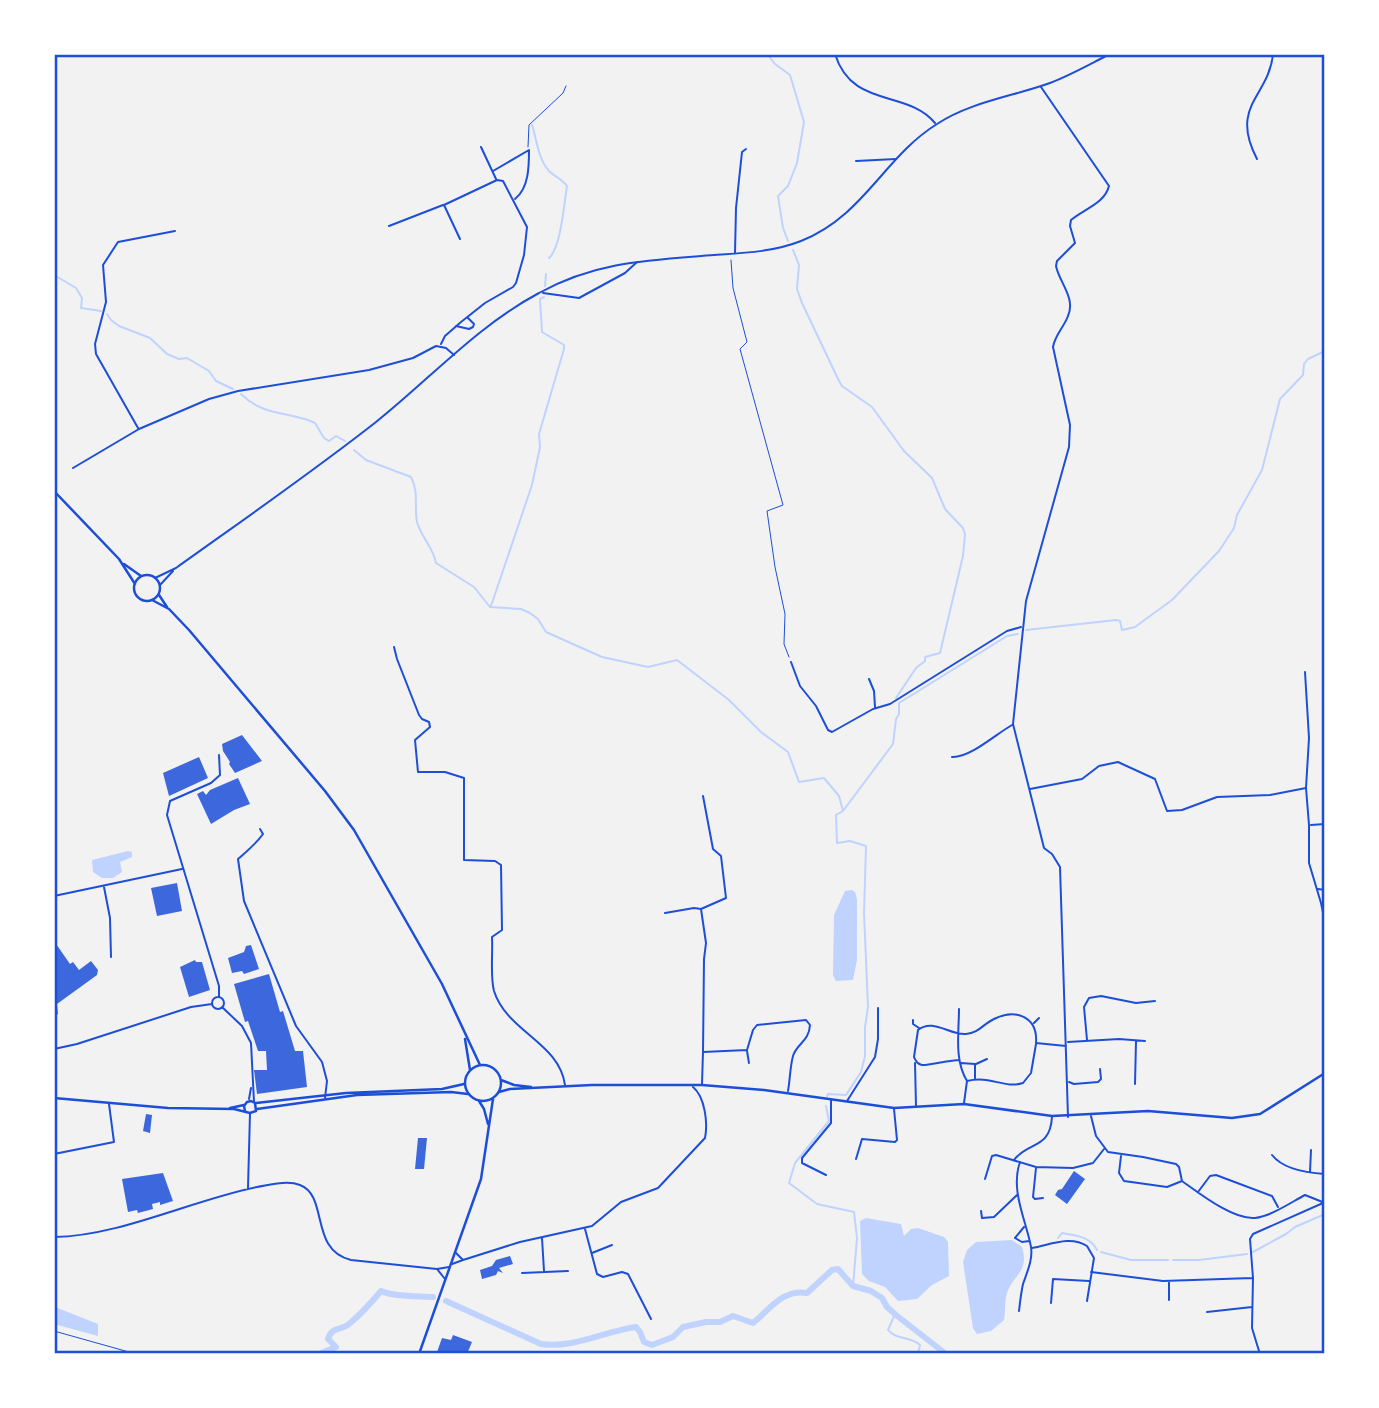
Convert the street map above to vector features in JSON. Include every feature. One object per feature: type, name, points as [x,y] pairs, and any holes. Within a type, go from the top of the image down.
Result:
[{"type":"main road","points":[[54,491],[119,559],[142,576],[155,578],[160,585],[159,593],[169,610]]},
{"type":"main road","points":[[119,559],[135,584],[135,591],[140,598],[152,600],[169,610],[189,630],[354,830],[442,984],[480,1065]]},
{"type":"main road","points":[[135,584],[142,576]]},
{"type":"main road","points":[[152,600],[159,593]]},
{"type":"main road","points":[[464,1032],[470,1070],[464,1084],[467,1094]]},
{"type":"main road","points":[[470,1070],[480,1065],[492,1067],[501,1080],[514,1085],[548,1087]]},
{"type":"main road","points":[[499,1092],[565,1086],[702,1085],[788,1093],[894,1108],[964,1104],[1068,1117],[1148,1111],[1220,1117],[1253,1116],[1269,1109],[1325,1073]]},
{"type":"main road","points":[[419,1354],[481,1179],[493,1099],[499,1092],[501,1080]]},
{"type":"main road","points":[[223,1108],[246,1103],[326,1096],[442,1089],[464,1084]]},
{"type":"main road","points":[[54,1098],[167,1108],[223,1108],[250,1114],[257,1109],[326,1096],[440,1092],[467,1094],[479,1101],[489,1128]]},
{"type":"main road","points":[[479,1101],[493,1099]]},
{"type":"main road","points":[[279,1105],[286,1101]]},
{"type":"main road","points":[[245,1111],[246,1103]]},
{"type":"main road","points":[[255,1103],[257,1109]]},
{"type":"street","points":[[835,54],[848,79],[862,89],[921,111],[936,124]]},
{"type":"street","points":[[155,578],[176,568],[348,444],[495,320],[541,291],[583,272],[637,261],[780,248],[812,236],[832,225],[856,206],[914,141],[936,124],[959,113],[1040,86],[1110,54]]},
{"type":"street","points":[[1257,159],[1248,141],[1249,111],[1254,96],[1270,70],[1273,54]]},
{"type":"street","points":[[1040,86],[1105,177],[1109,188],[1102,198],[1071,220],[1075,245],[1060,258],[1056,266],[1070,305],[1069,314],[1055,338],[1053,347],[1070,425],[1070,441],[1028,594],[1022,627],[1013,724],[1044,848],[1052,854],[1060,867],[1068,1117]]},
{"type":"street","points":[[481,147],[497,180]]},
{"type":"street","points":[[733,254],[739,172],[742,152],[746,149]]},
{"type":"street","points":[[493,171],[528,150]]},
{"type":"street","points":[[514,199],[518,197],[528,177],[528,150]]},
{"type":"street","points":[[856,161],[897,159]]},
{"type":"street","points":[[73,468],[139,429],[209,399],[238,391],[369,370],[413,358],[440,345],[445,336],[467,317],[516,283],[524,255],[527,227],[503,181],[497,180],[444,205],[389,226]]},
{"type":"street","points":[[444,205],[460,239]]},
{"type":"street","points":[[139,429],[108,379],[95,349],[106,302],[103,265],[118,242],[175,231]]},
{"type":"street","points":[[541,291],[554,296],[579,298],[625,273],[637,264],[637,261]]},
{"type":"street","points":[[456,326],[468,329],[473,327],[467,317]]},
{"type":"street","points":[[440,345],[454,355]]},
{"type":"street","points":[[160,585],[176,568]]},
{"type":"street","points":[[791,662],[800,686],[816,706],[829,731],[875,708],[890,704],[1007,631],[1022,627]]},
{"type":"street","points":[[394,647],[419,715],[429,722],[430,727],[415,740],[418,772],[444,772],[464,778],[464,860],[495,861],[501,865],[502,930],[492,937],[494,990],[500,1003],[524,1032],[555,1059],[564,1074],[565,1086]]},
{"type":"street","points":[[1305,672],[1309,738],[1306,788],[1310,825],[1309,863],[1325,922]]},
{"type":"street","points":[[869,679],[874,691],[875,708]]},
{"type":"street","points":[[952,757],[968,753],[1013,724]]},
{"type":"street","points":[[219,755],[220,775],[211,783],[170,801],[167,815],[219,986],[219,997],[224,1002],[222,1007]]},
{"type":"street","points":[[1029,789],[1082,779],[1099,766],[1118,762],[1155,779],[1167,811],[1182,810],[1217,797],[1270,795],[1306,788]]},
{"type":"street","points":[[664,913],[701,909],[726,898],[721,856],[713,849],[703,796]]},
{"type":"street","points":[[1310,825],[1325,824]]},
{"type":"street","points":[[260,829],[262,836],[238,859],[244,901],[296,1026],[322,1062],[327,1081],[326,1096]]},
{"type":"street","points":[[54,896],[184,869]]},
{"type":"street","points":[[104,886],[110,918],[111,957]]},
{"type":"street","points":[[1317,889],[1325,890]]},
{"type":"street","points":[[701,909],[706,943],[702,1085]]},
{"type":"street","points":[[1087,1040],[1084,1007],[1089,998],[1101,996],[1136,1003],[1155,1000]]},
{"type":"street","points":[[212,1004],[213,999],[219,997]]},
{"type":"street","points":[[212,1004],[216,1008],[222,1007]]},
{"type":"street","points":[[54,1049],[70,1047],[191,1007],[212,1004]]},
{"type":"street","points":[[222,1007],[242,1026],[251,1043],[255,1103]]},
{"type":"street","points":[[847,1102],[875,1057],[878,1039],[877,1008]]},
{"type":"street","points":[[959,1009],[959,1061],[961,1072],[967,1081],[964,1104]]},
{"type":"street","points":[[913,1020],[913,1024],[920,1028],[934,1026],[951,1034],[976,1033],[992,1019],[1002,1016],[1023,1016],[1033,1024],[1037,1043],[1031,1073],[1023,1083],[1009,1086],[997,1080],[967,1081]]},
{"type":"street","points":[[1033,1024],[1039,1018]]},
{"type":"street","points":[[749,1063],[747,1050],[757,1025],[802,1019],[809,1023],[807,1040],[794,1053],[788,1093]]},
{"type":"street","points":[[916,1107],[914,1073],[917,1033],[920,1028]]},
{"type":"street","points":[[1135,1084],[1136,1040]]},
{"type":"street","points":[[1067,1042],[1145,1041]]},
{"type":"street","points":[[1037,1043],[1067,1046]]},
{"type":"street","points":[[703,1052],[747,1050]]},
{"type":"street","points":[[915,1061],[924,1066],[936,1062],[959,1061],[975,1064],[987,1059]]},
{"type":"street","points":[[975,1064],[975,1079]]},
{"type":"street","points":[[1068,1082],[1098,1082],[1101,1079],[1100,1069]]},
{"type":"street","points":[[246,1103],[252,1083]]},
{"type":"street","points":[[54,1237],[101,1230],[248,1189],[287,1183],[306,1189],[313,1198],[326,1241],[334,1251],[346,1258],[437,1269],[451,1266],[542,1237],[585,1228],[598,1222],[631,1197],[658,1188],[705,1138],[700,1094],[690,1085]]},
{"type":"street","points":[[826,1175],[802,1163],[802,1158],[831,1123],[831,1099]]},
{"type":"street","points":[[54,1154],[114,1142],[108,1103]]},
{"type":"street","points":[[856,1158],[862,1139],[897,1140],[894,1108]]},
{"type":"street","points":[[248,1189],[250,1114]]},
{"type":"street","points":[[1091,1115],[1094,1132],[1104,1149],[1112,1154],[1175,1164],[1180,1170],[1182,1181],[1245,1218],[1257,1218],[1305,1195],[1325,1203]]},
{"type":"street","points":[[1014,1160],[1020,1152],[1042,1142],[1051,1125],[1052,1116]]},
{"type":"street","points":[[985,1179],[992,1156],[1000,1155],[1036,1167],[1086,1166],[1098,1158],[1104,1149]]},
{"type":"street","points":[[1310,1174],[1311,1150]]},
{"type":"street","points":[[1121,1154],[1118,1169],[1121,1179],[1131,1184],[1167,1187],[1182,1181]]},
{"type":"street","points":[[1272,1156],[1276,1161],[1310,1174],[1325,1174]]},
{"type":"street","points":[[1019,1311],[1031,1248],[1018,1195],[1017,1168],[1020,1162]]},
{"type":"street","points":[[1036,1167],[1033,1196],[1035,1199],[1043,1198]]},
{"type":"street","points":[[1198,1192],[1210,1176],[1216,1175],[1272,1196],[1279,1208]]},
{"type":"street","points":[[981,1212],[982,1218],[995,1217],[1018,1195]]},
{"type":"street","points":[[1257,1354],[1259,1351],[1252,1328],[1253,1278],[1249,1246],[1253,1234],[1325,1203]]},
{"type":"street","points":[[1024,1226],[1016,1238],[1023,1242],[1029,1241]]},
{"type":"street","points":[[585,1228],[598,1276],[606,1277],[622,1272],[628,1274],[651,1319]]},
{"type":"street","points":[[542,1237],[544,1271]]},
{"type":"street","points":[[1031,1248],[1059,1241],[1082,1242],[1093,1254],[1087,1301]]},
{"type":"street","points":[[592,1254],[612,1245]]},
{"type":"street","points":[[456,1252],[463,1260]]},
{"type":"street","points":[[437,1269],[446,1280]]},
{"type":"street","points":[[522,1273],[568,1271]]},
{"type":"street","points":[[1091,1272],[1141,1280],[1253,1278]]},
{"type":"street","points":[[1051,1303],[1053,1279],[1090,1281]]},
{"type":"street","points":[[1169,1281],[1169,1300]]},
{"type":"street","points":[[1207,1311],[1253,1307]]},
{"type":"lane","points":[[528,150],[529,125],[563,93],[566,86]]},
{"type":"path","points":[[733,254],[733,288],[747,341],[740,349],[783,505],[767,511],[785,614],[784,644],[791,662]]},
{"type":"path","points":[[54,1331],[136,1354]]},
{"type":"water","points":[[132,852],[132,857],[120,862],[122,872],[113,878],[102,878],[93,872],[92,860]]},
{"type":"water","points":[[852,890],[857,899],[857,960],[853,980],[836,981],[833,975],[834,915],[845,891]]},
{"type":"water","points":[[866,1218],[901,1224],[904,1236],[911,1229],[918,1228],[944,1237],[948,1242],[949,1276],[932,1285],[917,1299],[898,1301],[885,1287],[869,1281],[862,1274],[860,1221]]},
{"type":"water","points":[[1012,1240],[1022,1247],[1024,1261],[1007,1294],[1004,1320],[991,1331],[977,1334],[973,1328],[963,1262],[967,1250],[976,1242]]},
{"type":"water","points":[[55,1307],[98,1324],[98,1336],[54,1324]]},
{"type":"building","points":[[242,735],[262,761],[235,773],[222,744]]},
{"type":"building","points":[[199,757],[208,778],[169,796],[163,773]]},
{"type":"building","points":[[238,778],[250,804],[211,824],[197,794],[203,791],[206,795],[210,790]]},
{"type":"building","points":[[177,883],[182,911],[157,916],[151,888]]},
{"type":"building","points":[[54,941],[70,964],[73,962],[79,970],[91,961],[98,970],[97,975],[57,1004],[58,1014],[54,1017]]},
{"type":"building","points":[[251,945],[259,969],[244,974],[242,971],[232,973],[228,958],[244,952],[246,946]]},
{"type":"building","points":[[195,960],[202,962],[210,990],[189,997],[180,967]]},
{"type":"building","points":[[269,974],[295,1051],[303,1051],[307,1087],[257,1094],[254,1070],[267,1070],[266,1051],[258,1051],[248,1021],[245,1022],[234,984]]},
{"type":"building","points":[[146,1114],[152,1115],[150,1133],[143,1131]]},
{"type":"building","points":[[418,1138],[427,1138],[424,1169],[415,1169]]},
{"type":"building","points":[[1074,1171],[1085,1179],[1067,1204],[1055,1195]]},
{"type":"building","points":[[163,1173],[173,1201],[160,1205],[160,1202],[152,1204],[153,1209],[138,1213],[137,1210],[128,1212],[122,1179]]},
{"type":"building","points":[[510,1256],[513,1264],[499,1268],[503,1273],[498,1271],[496,1275],[482,1279],[480,1270],[492,1266],[496,1260]]},
{"type":"building","points":[[453,1335],[472,1342],[467,1354],[439,1354],[437,1352],[442,1338],[451,1340]]},
{"type":"waterway","points":[[767,54],[790,75],[804,122],[797,163],[788,186],[778,196],[788,241]]},
{"type":"waterway","points":[[532,125],[545,166],[567,186],[559,235],[549,258]]},
{"type":"waterway","points":[[793,250],[799,265],[797,289],[802,303],[842,386],[872,407],[904,451],[932,478],[945,509],[963,528],[965,534],[963,556],[940,653],[925,657],[925,661],[916,668],[896,698]]},
{"type":"waterway","points":[[545,286],[546,274]]},
{"type":"waterway","points":[[54,275],[76,288],[82,298],[81,308],[101,311]]},
{"type":"waterway","points":[[491,606],[532,485],[540,447],[539,434],[564,349],[564,345],[542,332],[540,299],[544,297]]},
{"type":"waterway","points":[[107,314],[119,326],[150,338],[167,354],[179,359],[187,358],[209,371],[216,381],[233,389]]},
{"type":"waterway","points":[[1026,630],[1116,620],[1120,621],[1122,630],[1135,627],[1172,600],[1219,551],[1234,528],[1237,515],[1262,470],[1280,399],[1303,375],[1304,364],[1308,359],[1325,351]]},
{"type":"waterway","points":[[241,394],[259,407],[315,423],[324,438],[329,441],[336,436],[345,441]]},
{"type":"waterway","points":[[354,450],[366,460],[411,477],[415,488],[417,522],[436,563],[474,587],[490,607],[521,609],[530,613],[538,619],[546,632],[602,657],[648,667],[677,660],[729,700],[761,732],[788,752],[799,782],[824,778],[839,796],[843,811]]},
{"type":"waterway","points":[[827,1096],[846,1095],[861,1072],[865,1056],[868,1007],[864,913],[866,846],[850,841],[837,843],[836,815],[843,811],[893,744],[899,703],[1007,636],[1018,634]]},
{"type":"waterway","points":[[826,1106],[829,1121],[795,1163],[789,1183],[817,1204],[854,1212],[857,1238],[853,1286]]},
{"type":"waterway","points":[[1253,1252],[1295,1227],[1325,1214]]},
{"type":"waterway","points":[[1058,1238],[1062,1233],[1082,1237],[1091,1242],[1097,1250]]},
{"type":"waterway","points":[[1101,1252],[1131,1260],[1168,1260]]},
{"type":"waterway","points":[[1173,1260],[1199,1260],[1247,1254]]},
{"type":"waterway","points":[[446,1301],[541,1344],[577,1342],[636,1327],[644,1342],[652,1345],[673,1337],[683,1327],[720,1322],[733,1316],[753,1323],[784,1297],[807,1293],[832,1270],[838,1269],[853,1286],[871,1291],[882,1298],[896,1315],[946,1354]]},
{"type":"waterway","points":[[319,1354],[336,1347],[328,1339],[332,1332],[349,1324],[381,1291],[433,1297]]},
{"type":"waterway","points":[[895,1314],[888,1330],[920,1345],[918,1354]]}]
